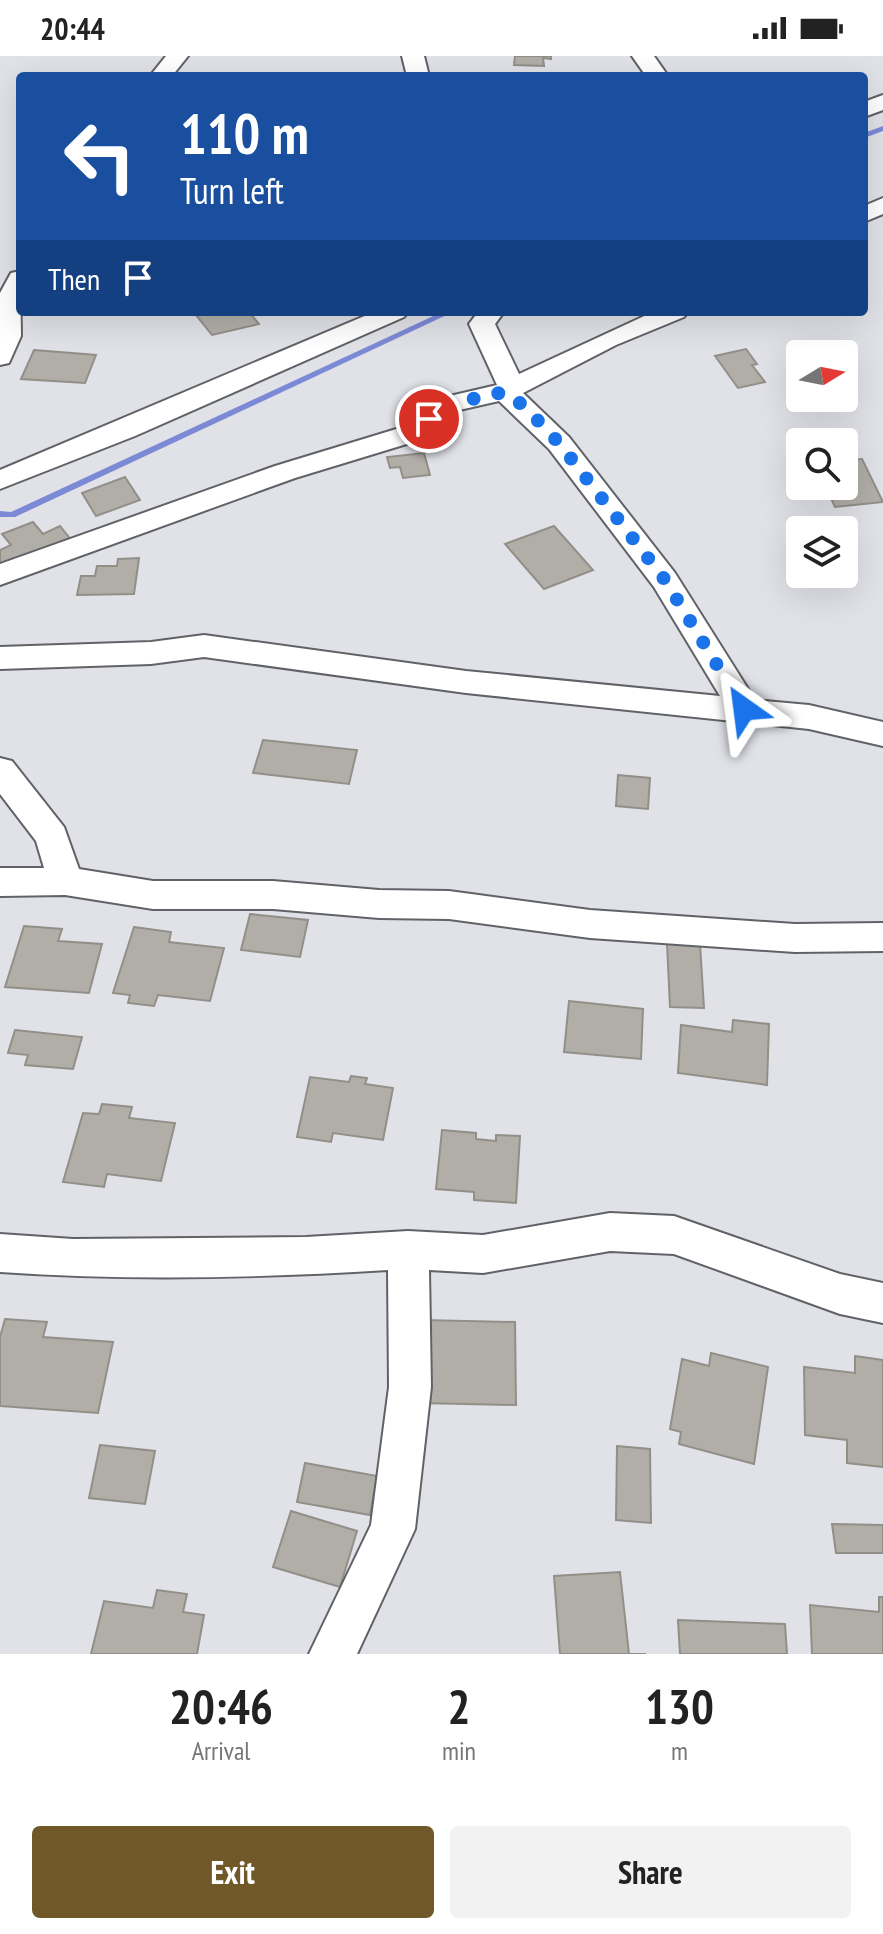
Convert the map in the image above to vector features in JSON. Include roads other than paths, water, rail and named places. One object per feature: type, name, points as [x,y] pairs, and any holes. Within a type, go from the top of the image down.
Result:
[{"type":"street","points":[[164,72],[177,56]]},
{"type":"street","points":[[0,357],[9,343],[11,292],[16,284]]},
{"type":"street","points":[[0,480],[125,430],[386,316]]},
{"type":"street","points":[[488,316],[482,324],[508,390],[559,443],[665,580],[744,709]]},
{"type":"street","points":[[0,575],[285,472],[413,433],[446,405],[508,390],[607,340],[665,316]]},
{"type":"street","points":[[0,658],[151,653],[204,646],[466,682],[809,717],[883,734]]},
{"type":"street","points":[[0,770],[52,836],[65,881]]},
{"type":"street","points":[[0,882],[65,881],[153,895],[273,895],[379,904],[449,905],[590,924],[795,938],[883,937]]},
{"type":"street","points":[[0,1253],[104,1258],[306,1256],[408,1250],[483,1254],[610,1232],[674,1235],[840,1294],[883,1303]]},
{"type":"street","points":[[332,1654],[393,1529],[410,1387],[408,1250]]},
{"type":"waterway","points":[[868,134],[883,128]]},
{"type":"waterway","points":[[0,514],[12,515],[440,316]]}]
